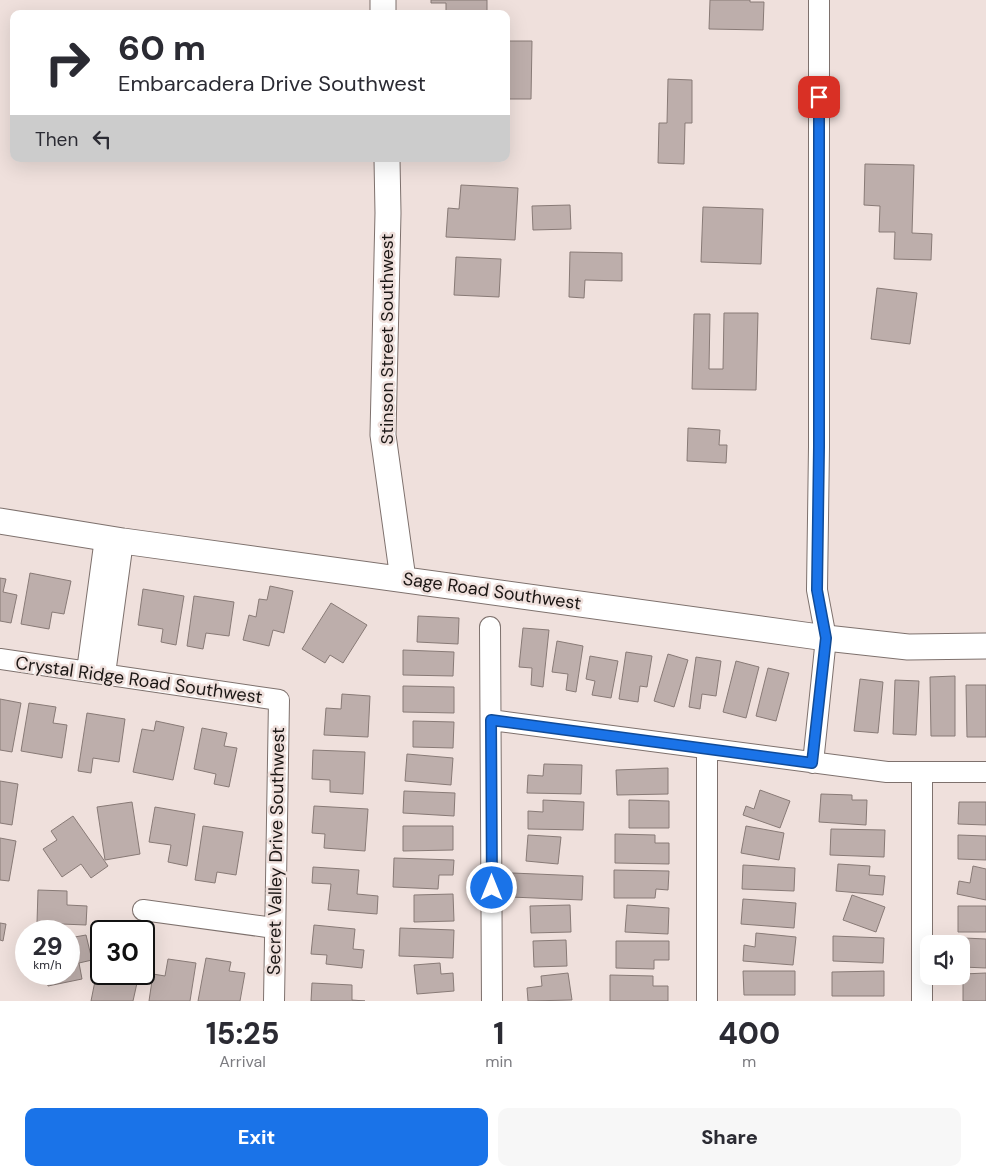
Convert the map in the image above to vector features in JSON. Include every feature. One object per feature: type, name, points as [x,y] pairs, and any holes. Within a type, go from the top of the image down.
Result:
[{"type":"street","points":[[812,763],[826,638],[817,590],[819,447],[819,0]]},
{"type":"street","name":"Stinson Street Southwest","points":[[386,162],[388,213],[383,435],[403,579]]},
{"type":"street","name":"Sage Road Southwest","points":[[0,521],[114,539],[826,638],[908,647],[986,646]]},
{"type":"street","points":[[96,672],[114,539]]},
{"type":"street","points":[[490,627],[492,1001]]},
{"type":"street","name":"Crystal Ridge Road Southwest","points":[[0,659],[279,700]]},
{"type":"street","name":"Secret Valley Drive Southwest","points":[[274,1001],[279,700]]},
{"type":"street","points":[[491,720],[887,772],[986,772]]},
{"type":"street","points":[[707,749],[707,1001]]},
{"type":"street","points":[[922,772],[922,1001]]},
{"type":"street","points":[[143,910],[274,928]]},
{"type":"building","points":[[431,0],[487,0],[487,10],[446,10],[446,3],[431,3]]},
{"type":"building","points":[[710,0],[764,2],[763,30],[709,29]]},
{"type":"building","points":[[510,41],[532,41],[531,99],[510,99]]},
{"type":"building","points":[[668,79],[692,80],[692,123],[685,123],[684,164],[658,163],[659,123],[667,123]]},
{"type":"building","points":[[865,164],[914,165],[912,233],[932,234],[931,260],[894,259],[895,232],[879,232],[880,206],[864,205]]},
{"type":"building","points":[[461,185],[518,188],[515,240],[446,237],[448,208],[459,209]]},
{"type":"building","points":[[570,205],[571,229],[533,230],[532,206]]},
{"type":"building","points":[[703,207],[763,209],[761,264],[701,262]]},
{"type":"building","points":[[570,252],[622,253],[622,281],[585,280],[584,298],[569,297]]},
{"type":"building","points":[[456,257],[501,259],[499,297],[454,295]]},
{"type":"building","points":[[877,288],[917,293],[910,344],[871,339]]},
{"type":"building","points":[[724,313],[758,313],[756,390],[692,389],[694,314],[710,314],[709,369],[723,369]]},
{"type":"building","points":[[688,428],[720,430],[719,445],[727,445],[726,463],[687,461]]},
{"type":"building","points":[[30,573],[71,581],[64,614],[52,612],[49,629],[21,624]]},
{"type":"building","points":[[0,578],[6,579],[3,592],[17,595],[11,623],[0,621]]},
{"type":"building","points":[[270,586],[293,591],[284,633],[273,630],[269,646],[243,640],[249,615],[256,617],[259,599],[267,600]]},
{"type":"building","points":[[143,589],[184,596],[176,645],[161,642],[163,629],[138,625]]},
{"type":"building","points":[[194,596],[234,602],[229,636],[206,633],[203,649],[187,646]]},
{"type":"building","points":[[331,603],[367,625],[343,663],[330,655],[325,663],[302,649]]},
{"type":"building","points":[[418,616],[459,618],[458,644],[417,642]]},
{"type":"building","points":[[523,628],[549,630],[543,687],[531,685],[532,668],[519,667]]},
{"type":"building","points":[[557,641],[583,646],[576,692],[566,690],[568,674],[552,672]]},
{"type":"building","points":[[403,650],[454,652],[453,676],[403,675]]},
{"type":"building","points":[[626,652],[652,656],[647,687],[640,686],[638,702],[619,699]]},
{"type":"building","points":[[668,654],[688,660],[674,707],[654,701]]},
{"type":"building","points":[[590,656],[618,661],[611,698],[592,695],[595,681],[586,679]]},
{"type":"building","points":[[696,657],[721,661],[716,696],[702,694],[700,709],[689,707]]},
{"type":"building","points":[[736,661],[759,667],[746,718],[723,712]]},
{"type":"building","points":[[768,668],[789,673],[776,721],[756,716]]},
{"type":"building","points":[[955,676],[955,736],[931,736],[930,677]]},
{"type":"building","points":[[860,679],[883,682],[878,733],[854,731]]},
{"type":"building","points":[[895,680],[919,681],[916,735],[893,734]]},
{"type":"building","points":[[966,685],[986,685],[986,737],[967,737]]},
{"type":"building","points":[[403,686],[454,687],[454,713],[403,712]]},
{"type":"building","points":[[342,694],[370,696],[368,737],[324,735],[326,708],[341,709]]},
{"type":"building","points":[[0,699],[21,703],[12,752],[0,750]]},
{"type":"building","points":[[29,703],[56,707],[53,723],[67,725],[62,758],[21,751]]},
{"type":"building","points":[[87,713],[125,719],[119,762],[93,758],[91,773],[78,771]]},
{"type":"building","points":[[156,721],[184,727],[173,780],[133,772],[142,729],[154,731]]},
{"type":"building","points":[[413,721],[454,722],[453,748],[413,747]]},
{"type":"building","points":[[202,728],[227,733],[224,746],[237,748],[229,787],[214,784],[216,774],[194,769]]},
{"type":"building","points":[[313,750],[365,752],[363,794],[330,792],[330,780],[312,779]]},
{"type":"building","points":[[407,754],[453,758],[451,785],[405,781]]},
{"type":"building","points":[[544,764],[582,765],[581,794],[527,793],[528,775],[543,776]]},
{"type":"building","points":[[668,768],[668,794],[617,795],[616,770]]},
{"type":"building","points":[[0,781],[18,784],[12,825],[0,823]]},
{"type":"building","points":[[760,790],[790,801],[780,828],[743,815],[746,806],[754,809]]},
{"type":"building","points":[[404,791],[455,793],[454,816],[403,813]]},
{"type":"building","points":[[821,794],[852,795],[852,800],[867,800],[866,825],[819,822]]},
{"type":"building","points":[[543,800],[584,802],[583,830],[528,829],[528,811],[543,812]]},
{"type":"building","points":[[629,800],[669,801],[669,828],[629,828]]},
{"type":"building","points":[[132,802],[140,854],[105,860],[97,807]]},
{"type":"building","points":[[959,802],[986,802],[986,825],[958,824]]},
{"type":"building","points":[[314,806],[368,809],[365,851],[324,848],[325,834],[312,833]]},
{"type":"building","points":[[155,807],[195,814],[187,866],[168,862],[171,845],[149,842]]},
{"type":"building","points":[[73,816],[108,866],[91,878],[81,864],[62,877],[43,849],[57,840],[51,831]]},
{"type":"building","points":[[203,826],[243,832],[236,875],[217,872],[215,883],[195,880]]},
{"type":"building","points":[[403,826],[453,826],[453,850],[403,851]]},
{"type":"building","points":[[746,826],[784,833],[779,860],[741,853]]},
{"type":"building","points":[[831,829],[885,830],[884,857],[830,855]]},
{"type":"building","points":[[615,834],[655,835],[655,843],[669,843],[669,864],[615,863]]},
{"type":"building","points":[[528,835],[561,837],[558,864],[526,861]]},
{"type":"building","points":[[958,835],[986,836],[986,860],[958,859]]},
{"type":"building","points":[[0,838],[16,841],[9,881],[0,880]]},
{"type":"building","points":[[394,858],[454,860],[453,875],[439,875],[438,889],[393,887]]},
{"type":"building","points":[[838,864],[870,866],[869,875],[885,876],[883,895],[836,891]]},
{"type":"building","points":[[743,865],[795,868],[794,891],[742,889]]},
{"type":"building","points":[[973,866],[986,869],[986,900],[957,894],[959,881],[970,883]]},
{"type":"building","points":[[313,867],[359,870],[357,894],[378,896],[377,914],[328,910],[331,884],[312,883]]},
{"type":"building","points":[[614,870],[669,871],[668,890],[656,889],[655,898],[614,898]]},
{"type":"building","points":[[512,873],[583,876],[582,900],[511,897]]},
{"type":"building","points":[[38,890],[67,891],[67,905],[87,906],[86,925],[80,925],[80,920],[37,920]]},
{"type":"building","points":[[453,894],[454,921],[414,922],[414,895]]},
{"type":"building","points":[[852,895],[885,907],[876,932],[843,920]]},
{"type":"building","points":[[743,899],[796,903],[794,928],[741,924]]},
{"type":"building","points":[[570,905],[571,932],[531,933],[530,906]]},
{"type":"building","points":[[627,905],[669,908],[668,934],[625,932]]},
{"type":"building","points":[[958,906],[986,906],[986,932],[958,932]]},
{"type":"building","points":[[0,923],[6,924],[3,941],[0,940]]},
{"type":"building","points":[[314,925],[355,929],[353,949],[364,950],[362,968],[326,964],[327,955],[311,954]]},
{"type":"building","points":[[400,928],[454,930],[453,958],[399,956]]},
{"type":"building","points":[[756,933],[796,937],[793,965],[743,961],[744,945],[755,947]]},
{"type":"building","points":[[86,935],[90,960],[80,963],[80,936]]},
{"type":"building","points":[[833,936],[884,938],[883,963],[833,961]]},
{"type":"building","points":[[970,938],[986,939],[986,968],[970,967]]},
{"type":"building","points":[[566,940],[567,966],[534,967],[533,941]]},
{"type":"building","points":[[616,941],[669,941],[669,960],[654,960],[654,969],[616,968]]},
{"type":"building","points":[[206,958],[231,962],[229,971],[245,973],[240,1001],[198,1001]]},
{"type":"building","points":[[168,959],[196,963],[190,1001],[149,1001],[151,985],[155,985],[155,974],[165,976]]},
{"type":"building","points":[[440,963],[441,974],[453,973],[454,991],[417,994],[414,965]]},
{"type":"building","points":[[743,971],[795,971],[795,995],[744,995]]},
{"type":"building","points":[[884,971],[884,996],[832,996],[832,972]]},
{"type":"building","points":[[568,973],[572,1000],[528,1001],[527,988],[542,986],[541,976]]},
{"type":"building","points":[[986,973],[986,1001],[963,1001],[963,985],[970,985],[970,974]]},
{"type":"building","points":[[610,975],[653,976],[653,986],[668,986],[668,1001],[610,1001]]},
{"type":"building","points":[[312,983],[352,985],[352,1000],[365,1001],[311,1001]]},
{"type":"building","points":[[94,985],[137,985],[133,1001],[91,1001]]},
{"type":"route","points":[[492,888],[491,720],[812,763],[826,638],[817,590],[819,97]]}]
